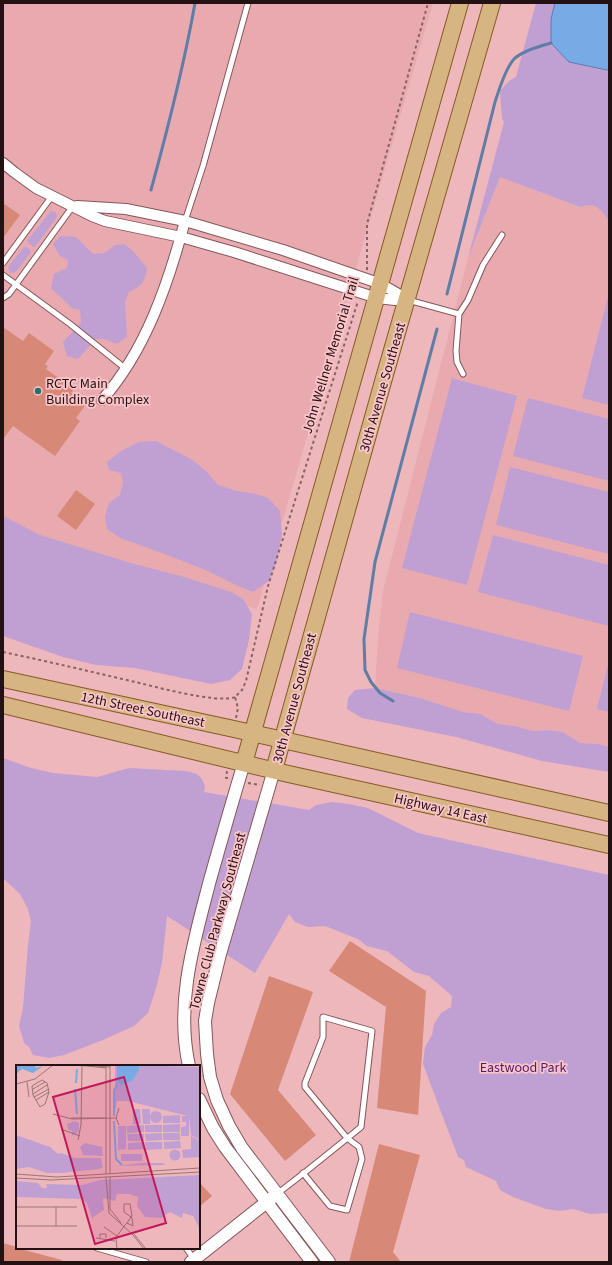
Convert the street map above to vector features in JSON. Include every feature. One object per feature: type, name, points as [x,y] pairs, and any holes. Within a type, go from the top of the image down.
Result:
[{"type":"main road","name":"30th Avenue Southeast","points":[[237,761],[252,733],[460,3]]},
{"type":"main road","name":"30th Avenue Southeast","points":[[274,770],[492,3]]},
{"type":"main road","name":"12th Street Southeast","points":[[3,679],[282,740]]},
{"type":"main road","name":"12th Street Southeast","points":[[3,705],[274,770]]},
{"type":"main road","points":[[282,740],[609,813]]},
{"type":"main road","name":"Highway 14 East","points":[[274,770],[609,845]]},
{"type":"street","points":[[3,163],[36,188],[105,221],[181,237],[278,266],[360,293],[379,291],[407,299]]},
{"type":"street","points":[[73,206],[126,209],[185,221],[283,250],[365,279],[379,291],[395,300],[407,299]]},
{"type":"street","points":[[102,400],[126,369],[145,335],[164,288],[185,221]]},
{"type":"street","name":"Towne Club Parkway Southeast","points":[[189,1065],[184,1028],[186,984],[191,956],[205,900],[238,780],[237,761]]},
{"type":"street","name":"Towne Club Parkway Southeast","points":[[274,770],[211,989],[207,1009],[205,1036],[210,1077],[217,1100],[229,1126],[242,1148],[329,1262]]},
{"type":"street","points":[[200,1101],[213,1128],[225,1147],[312,1262]]},
{"type":"street","points":[[193,1260],[277,1194]]},
{"type":"lane","points":[[185,221],[203,166],[248,3]]},
{"type":"lane","points":[[3,263],[52,196]]},
{"type":"lane","points":[[3,298],[9,294],[16,285],[73,206]]},
{"type":"lane","points":[[463,374],[457,362],[456,351],[459,314],[468,300],[483,265],[502,235]]},
{"type":"lane","points":[[3,275],[70,324],[126,369]]},
{"type":"lane","points":[[407,299],[459,314]]},
{"type":"lane","points":[[277,1194],[304,1173],[347,1138],[361,1127],[372,1030],[323,1017],[323,1037],[305,1083],[305,1088],[347,1138],[359,1147],[362,1159],[347,1210],[330,1206],[304,1173]]},
{"type":"lane","points":[[102,1249],[146,1262]]},
{"type":"lane","points":[[187,1249],[193,1260]]},
{"type":"path","name":"John Wellner Memorial Trail","points":[[365,279],[367,268],[367,224],[428,3]]},
{"type":"path","name":"John Wellner Memorial Trail","points":[[235,697],[242,690],[246,681],[268,586],[360,293]]},
{"type":"path","points":[[3,652],[186,693],[218,699],[229,699],[235,697],[238,708],[234,729]]},
{"type":"path","points":[[237,761],[226,778],[269,788]]},
{"type":"shaded area","points":[[3,3],[433,3],[257,609],[22,540],[3,526]]},
{"type":"shaded area","points":[[500,177],[579,207],[589,204],[600,207],[609,221],[609,747],[599,744],[580,743],[563,732],[547,730],[533,731],[515,726],[498,724],[480,714],[463,712],[420,698],[375,688],[378,636],[383,591],[468,258]]},
{"type":"green space","points":[[536,3],[609,3],[609,221],[597,207],[590,205],[580,207],[500,177],[468,258],[504,122],[502,119],[500,91],[509,81],[516,77]]},
{"type":"green space","points":[[51,211],[56,212],[57,217],[35,247],[33,247],[27,241]]},
{"type":"green space","points":[[60,236],[76,237],[93,254],[105,253],[115,245],[124,244],[133,251],[147,268],[142,283],[137,288],[129,292],[125,302],[127,337],[117,344],[104,339],[96,339],[78,359],[67,356],[63,342],[81,323],[80,310],[72,308],[51,288],[54,274],[67,268],[68,260],[60,256],[53,244]]},
{"type":"green space","points":[[24,247],[29,248],[31,252],[16,272],[10,273],[8,267]]},
{"type":"green space","points":[[609,293],[609,405],[582,398]]},
{"type":"green space","points":[[452,378],[517,396],[467,585],[402,568]]},
{"type":"green space","points":[[528,398],[609,419],[609,481],[513,456]]},
{"type":"green space","points":[[156,441],[191,459],[205,470],[218,485],[268,498],[280,511],[282,534],[276,563],[269,581],[253,592],[208,571],[120,538],[107,529],[105,517],[109,503],[120,495],[123,483],[121,473],[109,470],[107,462],[121,451],[139,442]]},
{"type":"green space","points":[[510,467],[609,492],[609,554],[496,525]]},
{"type":"green space","points":[[3,516],[40,535],[134,564],[181,576],[231,592],[243,599],[252,614],[249,640],[242,669],[230,680],[211,684],[135,668],[96,665],[63,657],[3,636]]},
{"type":"green space","points":[[493,535],[609,565],[609,626],[478,592]]},
{"type":"green space","points":[[410,612],[583,656],[569,711],[397,668]]},
{"type":"green space","points":[[609,661],[609,712],[597,709]]},
{"type":"green space","points":[[375,688],[420,698],[463,712],[480,714],[498,724],[515,726],[533,731],[547,730],[563,732],[580,743],[599,744],[609,747],[609,772],[542,761],[456,737],[362,718],[347,709],[348,698],[355,690]]},
{"type":"green space","name":"Eastwood Park","points":[[3,758],[31,768],[53,773],[97,777],[129,768],[186,771],[197,774],[202,779],[205,786],[204,792],[309,810],[316,805],[332,802],[349,804],[368,808],[418,833],[609,875],[609,1213],[590,1214],[573,1209],[560,1211],[546,1209],[513,1197],[500,1190],[496,1181],[466,1167],[464,1160],[458,1157],[423,1064],[425,1047],[432,1035],[434,1024],[441,1013],[451,1007],[452,996],[429,976],[414,972],[387,951],[367,946],[358,939],[325,926],[308,927],[295,922],[289,914],[255,973],[167,916],[162,963],[148,1013],[134,1026],[64,1055],[49,1058],[33,1055],[29,1047],[24,1043],[19,1026],[23,1008],[31,922],[28,909],[20,894],[3,878]]},
{"type":"water","points":[[555,3],[609,3],[609,70],[569,62],[551,43],[551,19]]},
{"type":"building","points":[[3,203],[20,215],[3,238]]},
{"type":"building","name":"RCTC Main Building Complex","points":[[3,327],[23,341],[29,333],[54,351],[45,364],[48,366],[46,369],[74,389],[71,393],[86,404],[76,418],[80,421],[55,456],[13,426],[3,439]]},
{"type":"building","points":[[76,490],[95,504],[76,530],[57,516]]},
{"type":"building","points":[[350,941],[426,991],[418,1115],[377,1108],[386,1007],[329,971]]},
{"type":"building","points":[[269,976],[313,992],[278,1090],[316,1135],[285,1161],[230,1094]]},
{"type":"building","points":[[379,1144],[420,1155],[393,1252],[401,1262],[349,1262]]},
{"type":"building","points":[[200,1183],[212,1196],[200,1206]]},
{"type":"building","points":[[3,1243],[16,1247],[16,1249],[62,1260],[61,1262],[3,1262]]},
{"type":"waterway","points":[[151,190],[175,97],[195,3]]},
{"type":"waterway","points":[[447,294],[495,102],[503,80],[508,68],[517,56],[531,49],[551,43]]},
{"type":"waterway","points":[[393,701],[380,693],[371,682],[365,670],[364,639],[375,562],[437,329]]},
{"type":"place","name":"RCTC Main Building Complex","points":[[38,391]]}]
